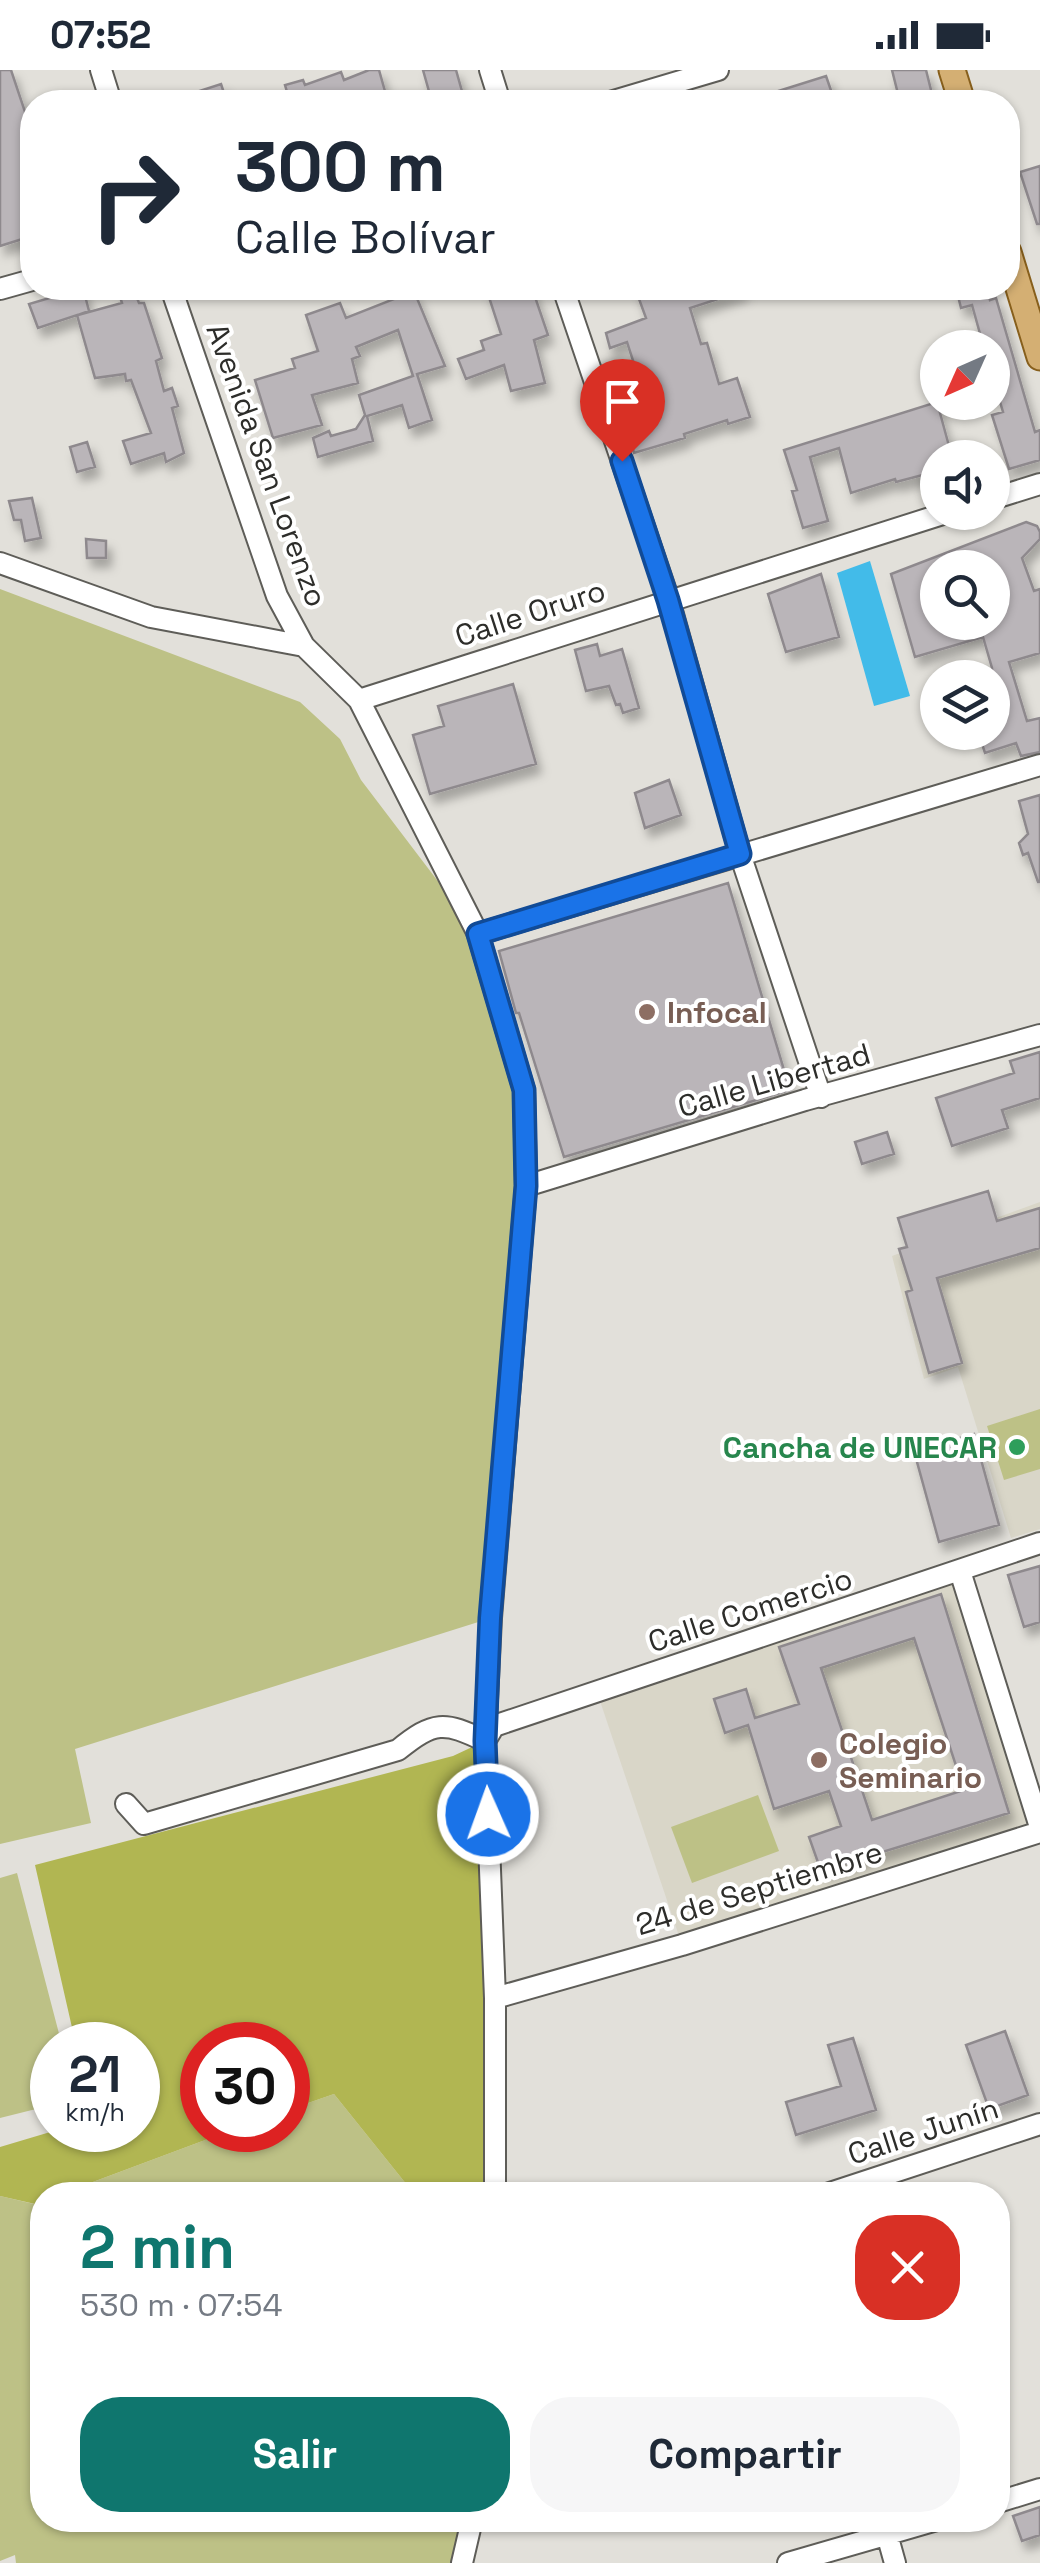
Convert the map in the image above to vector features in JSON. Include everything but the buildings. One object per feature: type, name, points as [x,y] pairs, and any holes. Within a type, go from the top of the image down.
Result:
[{"type":"main road","points":[[1020,292],[1040,358]]},
{"type":"street","points":[[650,90],[718,70]]},
{"type":"street","name":"Avenida San Lorenzo","points":[[174,300],[277,596],[304,646],[359,700],[478,934],[524,1090],[526,1186],[490,1618],[485,1741],[495,1998],[495,2182]]},
{"type":"street","points":[[566,300],[668,600],[740,854],[821,1097]]},
{"type":"street","points":[[1010,493],[1040,484]]},
{"type":"street","name":"Calle Oruro","points":[[359,700],[920,521]]},
{"type":"street","points":[[0,564],[152,617],[304,646]]},
{"type":"street","points":[[478,934],[1040,764]]},
{"type":"street","name":"Calle Libertad","points":[[526,1186],[1040,1035]]},
{"type":"street","name":"Calle Comercio","points":[[485,1741],[494,1726],[1040,1542]]},
{"type":"street","points":[[960,1571],[1040,1830]]},
{"type":"street","points":[[126,1804],[144,1824],[398,1750],[422,1730],[451,1724],[485,1741]]},
{"type":"street","name":"24 de Septiembre","points":[[495,1998],[682,1945],[1040,1830]]},
{"type":"street","name":"Calle Junín","points":[[864,2182],[1040,2124]]},
{"type":"street","points":[[1010,2498],[1040,2489]]},
{"type":"street","points":[[462,2563],[469,2532]]},
{"type":"street","points":[[788,2563],[874,2532]]},
{"type":"street","points":[[886,2532],[895,2563]]},
{"type":"shaded area","points":[[1040,1202],[1040,1529],[1011,1538],[958,1367],[924,1379],[892,1256]]},
{"type":"shaded area","name":"Colegio Seminario","points":[[960,1571],[1040,1827],[682,1945],[597,1692]]},
{"type":"green space","points":[[0,589],[300,702],[340,739],[361,780],[478,934],[524,1090],[491,1618],[75,1749],[91,1823],[0,1844]]},
{"type":"green space","name":"Cancha de UNECAR","points":[[1040,1409],[1040,1469],[1004,1480],[987,1426]]},
{"type":"green space","points":[[485,1741],[495,2182],[405,2182],[334,2094],[310,2102],[310,2022],[180,2022],[180,2149],[93,2182],[30,2182],[30,2203],[0,2196],[0,2147],[30,2138],[30,2152],[160,2152],[160,2022],[71,2022],[35,1865],[453,1756]]},
{"type":"green space","points":[[758,1795],[779,1851],[692,1883],[671,1827]]},
{"type":"green space","points":[[17,1873],[56,2022],[30,2022],[30,2110],[0,2118],[0,1878]]},
{"type":"green space","points":[[334,2094],[405,2182],[93,2182],[180,2149],[310,2152],[310,2102]]},
{"type":"green space","points":[[0,2196],[30,2203],[30,2532],[469,2532],[462,2563],[16,2563],[15,2555],[0,2561]]},
{"type":"water","points":[[870,561],[910,696],[874,706],[837,573]]},
{"type":"place","name":"Infocal","points":[[647,1012]]},
{"type":"place","name":"Cancha de UNECAR","points":[[1017,1447]]},
{"type":"place","name":"Colegio Seminario","points":[[819,1760]]},
{"type":"route","points":[[488,1814],[485,1741],[490,1618],[526,1186],[524,1090],[478,934],[740,854],[668,600],[622,461]]}]
